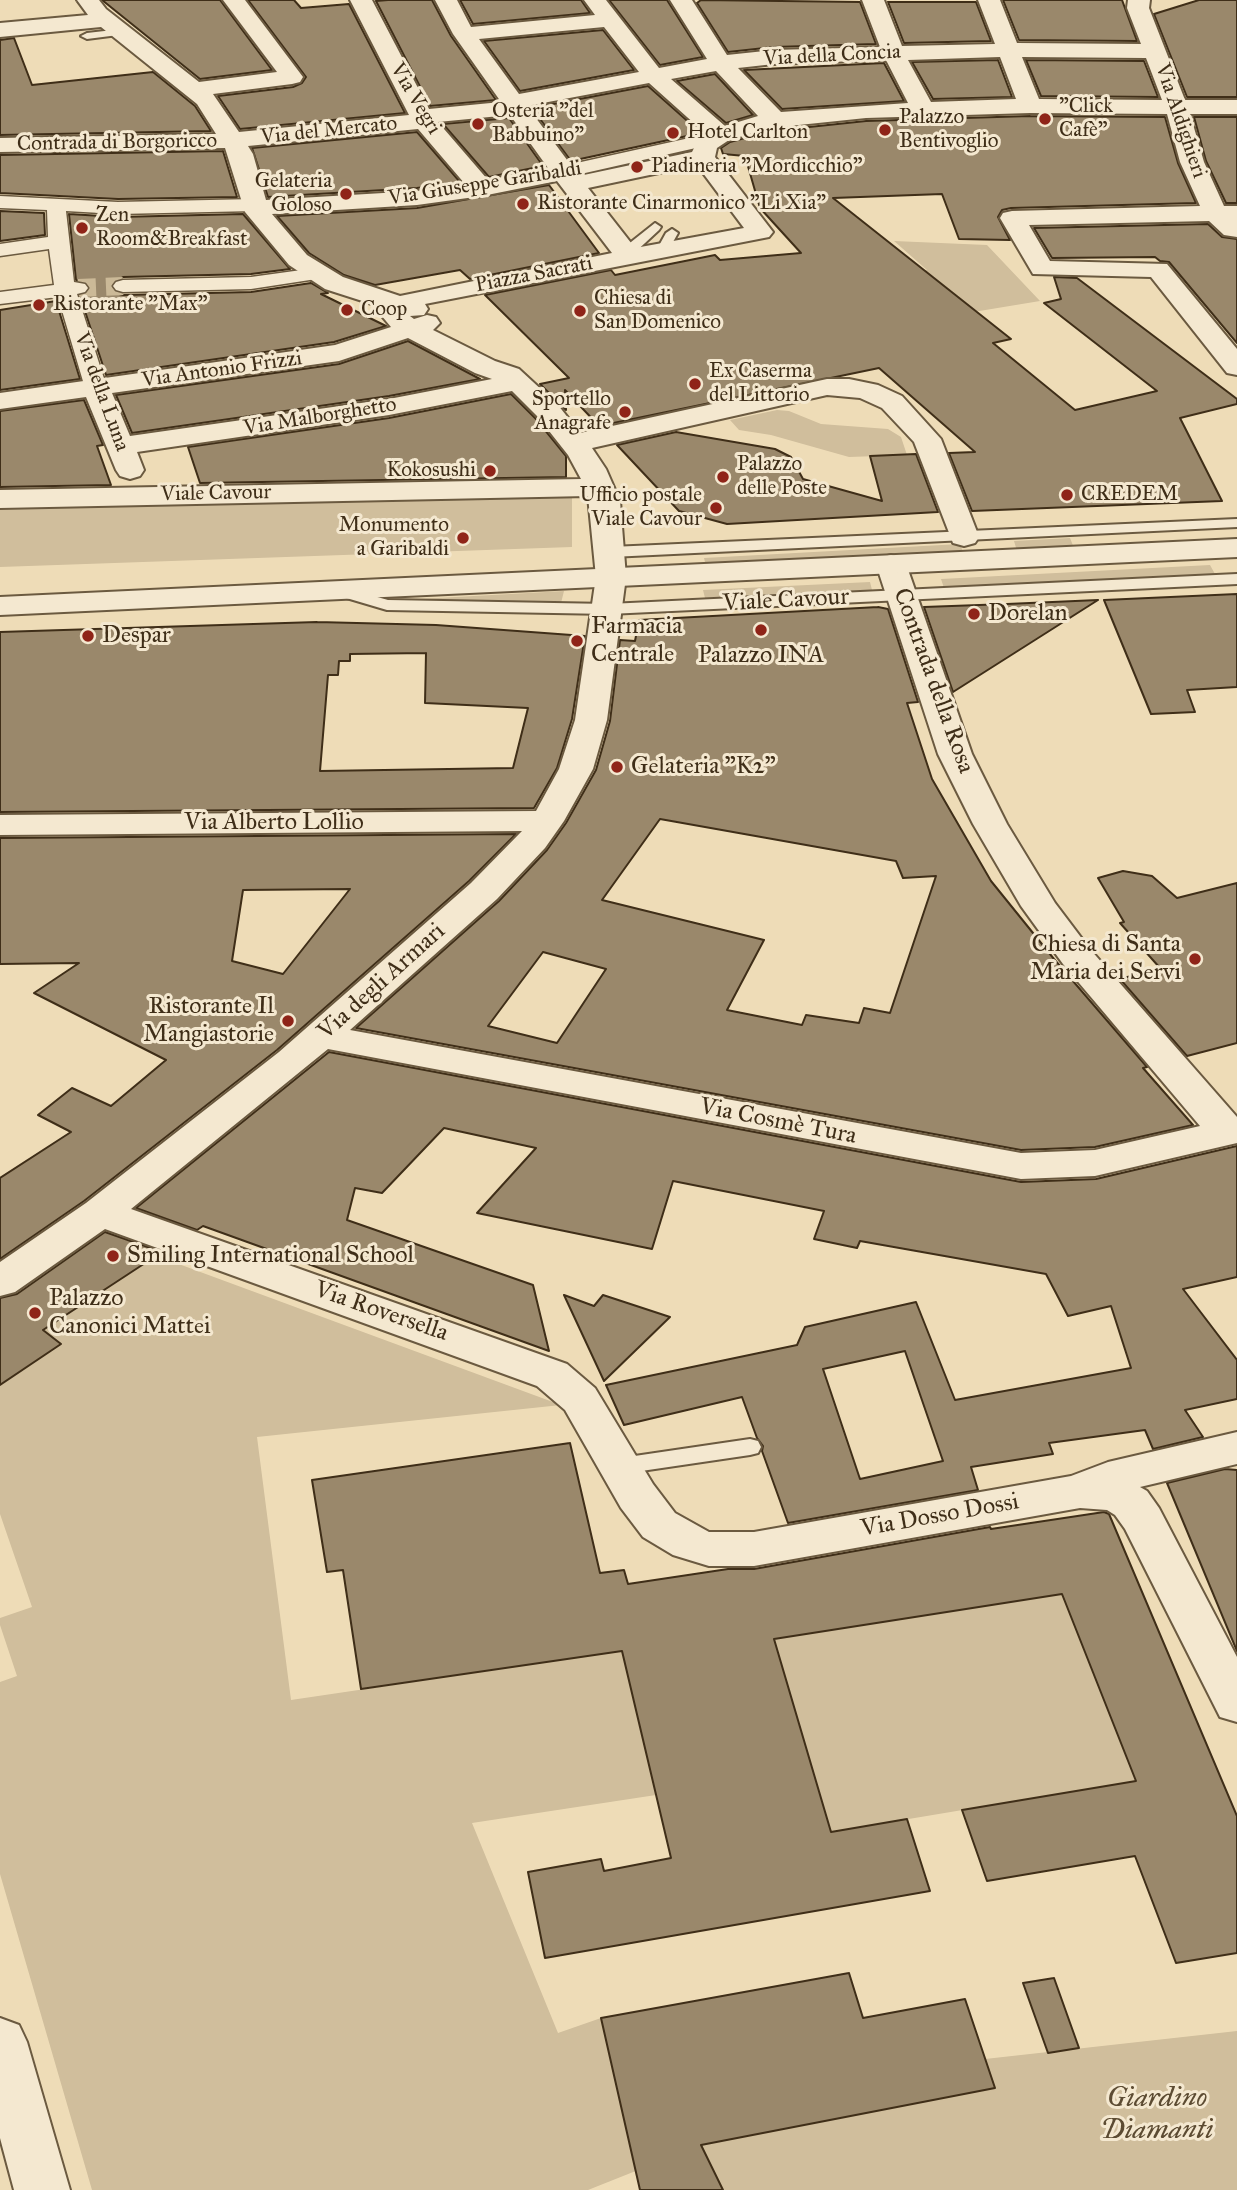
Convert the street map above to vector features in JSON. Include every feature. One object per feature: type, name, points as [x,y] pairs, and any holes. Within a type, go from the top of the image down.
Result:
[{"type":"street","points":[[88,0],[114,26],[195,89],[241,154],[255,206]]},
{"type":"street","points":[[195,89],[292,77],[234,0]]},
{"type":"street","name":"Via Vegri","points":[[361,0],[423,119],[482,189]]},
{"type":"street","name":"Piazza Sacrati","points":[[446,0],[464,34],[568,178],[628,255]]},
{"type":"street","points":[[595,0],[608,20],[712,144]]},
{"type":"street","points":[[681,0],[721,62],[774,119]]},
{"type":"street","points":[[873,0],[894,52],[923,108]]},
{"type":"street","points":[[989,0],[1030,106]]},
{"type":"street","name":"Via Aldighieri","points":[[1139,0],[1138,8],[1177,108],[1192,162],[1237,234]]},
{"type":"street","points":[[464,34],[608,20]]},
{"type":"street","points":[[0,30],[114,26]]},
{"type":"street","name":"Via della Concia","points":[[423,119],[514,104],[721,62],[894,52],[1156,51]]},
{"type":"street","points":[[568,178],[712,144],[774,119],[866,110],[923,108],[1237,107]]},
{"type":"street","name":"Via del Mercato","points":[[234,141],[423,119]]},
{"type":"street","name":"Contrada di Borgoricco","points":[[0,145],[120,146],[234,141]]},
{"type":"street","name":"Piazza Sacrati","points":[[440,313],[667,242],[760,232],[712,144]]},
{"type":"street","name":"Via Giuseppe Garibaldi","points":[[0,202],[174,208],[255,206],[391,200],[568,178]]},
{"type":"street","points":[[0,250],[58,242],[56,206]]},
{"type":"street","name":"Via degli Armari","points":[[0,1282],[100,1213],[240,1104],[484,891],[533,841],[563,797],[592,720],[610,579],[609,517],[600,487],[574,443],[548,411],[513,379],[500,360],[440,313],[358,292],[316,274],[284,245],[255,206]]},
{"type":"street","points":[[1226,213],[1012,218],[1042,269],[1158,269],[1237,366]]},
{"type":"street","name":"Via della Luna","points":[[58,242],[96,388],[139,496]]},
{"type":"street","points":[[123,286],[251,283],[316,274]]},
{"type":"street","points":[[0,298],[71,288]]},
{"type":"street","points":[[399,303],[389,311],[411,329],[513,379]]},
{"type":"street","name":"Via Antonio Frizzi","points":[[0,401],[339,352],[411,329],[440,313]]},
{"type":"street","name":"Via Malborghetto","points":[[121,446],[389,407],[513,379]]},
{"type":"street","points":[[574,443],[827,387],[849,387],[868,391],[892,402],[927,439],[964,537]]},
{"type":"street","name":"Viale Cavour","points":[[0,499],[600,487]]},
{"type":"street","name":"Viale Cavour","points":[[0,606],[610,579],[896,580],[1237,548]]},
{"type":"street","name":"Contrada della Rosa","points":[[896,580],[955,754],[990,824],[1021,876],[1076,957],[1232,1132]]},
{"type":"street","name":"Via Alberto Lollio","points":[[0,825],[547,821]]},
{"type":"street","name":"Via Cosmè Tura","points":[[320,1036],[1021,1166],[1095,1163],[1232,1132]]},
{"type":"street","name":"Via Roversella","points":[[100,1213],[539,1368],[572,1390],[580,1399],[638,1496],[659,1525],[689,1543],[729,1551],[800,1541]]},
{"type":"street","name":"Via Dosso Dossi","points":[[1080,1491],[1108,1479],[1237,1448]]},
{"type":"street","name":"Via Dosso Dossi","points":[[800,1541],[1080,1491],[1107,1492],[1131,1503],[1164,1558],[1237,1703]]},
{"type":"street","points":[[0,2042],[42,2190]]},
{"type":"lane","points":[[86,36],[114,26]]},
{"type":"lane","name":"Piazza Sacrati","points":[[628,255],[655,226]]},
{"type":"lane","name":"Viale Cavour","points":[[610,579],[964,537],[1237,523]]},
{"type":"lane","name":"Viale Cavour","points":[[896,580],[1237,579]]},
{"type":"lane","points":[[621,1466],[750,1447]]},
{"type":"green space","points":[[894,241],[987,245],[1040,301],[943,317],[895,278],[927,270]]},
{"type":"green space","points":[[777,410],[789,411],[821,424],[888,429],[901,437],[907,455],[849,457],[771,435],[739,430],[730,420]]},
{"type":"green space","points":[[572,494],[572,547],[0,567],[0,504]]},
{"type":"green space","points":[[1070,538],[1074,548],[1017,551],[1014,541]]},
{"type":"green space","points":[[960,544],[963,552],[706,566],[704,558]]},
{"type":"green space","points":[[1210,565],[1215,574],[944,588],[941,579]]},
{"type":"green space","points":[[870,582],[872,590],[705,598],[703,590]]},
{"type":"green space","points":[[564,591],[561,603],[402,600]]},
{"type":"green space","name":"Giardino Diamanti","points":[[157,1256],[561,1405],[257,1437],[291,1700],[622,1651],[656,1795],[472,1823],[558,2033],[601,2018],[633,2158],[995,2088],[985,2059],[1237,2031],[1237,2190],[723,2190],[701,2145],[588,2190],[92,2190],[0,1874],[0,1682],[17,1676],[0,1618],[32,1607],[0,1514],[0,1385],[61,1344],[43,1330]]},
{"type":"green space","points":[[1062,1594],[1136,1781],[831,1832],[774,1639]]},
{"type":"building","points":[[102,0],[220,0],[272,70],[200,79]]},
{"type":"building","points":[[248,0],[294,0],[301,8],[349,4],[405,113],[240,129],[218,96],[293,87],[302,83],[306,77]]},
{"type":"building","points":[[432,0],[451,36],[496,100],[430,106],[376,1]]},
{"type":"building","points":[[460,0],[581,0],[590,13],[473,24]]},
{"type":"building","points":[[609,0],[667,0],[703,57],[660,65]]},
{"type":"building","points":[[701,0],[860,2],[876,44],[774,47],[728,52],[697,3]]},
{"type":"building","points":[[1003,0],[1122,0],[1137,41],[1019,40]]},
{"type":"building","points":[[1199,0],[1237,0],[1237,97],[1187,97],[1154,14]]},
{"type":"building","points":[[888,2],[976,2],[991,41],[904,43]]},
{"type":"building","points":[[603,30],[634,70],[520,91],[484,41]]},
{"type":"building","points":[[14,38],[32,85],[153,72],[195,106],[211,131],[0,135],[0,40]]},
{"type":"building","points":[[998,60],[1012,97],[933,99],[912,62]]},
{"type":"building","points":[[1026,60],[1144,61],[1158,97],[1041,96]]},
{"type":"building","points":[[884,63],[904,101],[782,109],[744,70]]},
{"type":"building","points":[[715,74],[753,115],[726,123],[677,81]]},
{"type":"building","points":[[648,86],[701,133],[571,161],[532,108]]},
{"type":"building","points":[[1030,116],[1165,117],[1178,163],[1196,203],[1011,208],[1002,210],[998,217],[1010,240],[959,239],[942,194],[833,198],[1011,339],[993,343],[1075,410],[1157,391],[1044,303],[1061,299],[1054,277],[1077,278],[1237,399],[1237,404],[1180,418],[1222,501],[972,511],[949,453],[975,452],[879,368],[599,426],[565,390],[566,410],[540,384],[569,378],[485,295],[611,270],[615,275],[715,255],[720,260],[801,253],[760,208],[745,156],[723,154],[721,148],[730,142],[771,131],[866,121]]},
{"type":"building","points":[[1194,117],[1237,117],[1237,203],[1226,203],[1206,161]]},
{"type":"building","points":[[509,118],[543,166],[489,177],[443,124]]},
{"type":"building","points":[[417,132],[460,182],[417,188],[268,197],[252,148]]},
{"type":"building","points":[[223,151],[237,197],[118,199],[0,193],[0,155]]},
{"type":"building","points":[[549,185],[599,253],[470,279],[460,270],[375,285],[344,275],[309,253],[277,216],[417,208]]},
{"type":"building","points":[[0,211],[44,213],[45,235],[0,241]]},
{"type":"building","points":[[69,214],[118,217],[243,214],[290,269],[251,274],[123,277],[111,284],[115,293],[251,292],[311,283],[328,293],[321,294],[386,326],[334,342],[106,375],[80,296],[87,294],[91,288],[85,281],[76,280]]},
{"type":"building","points":[[1208,224],[1222,237],[1237,239],[1237,343],[1169,262],[1155,257],[1052,258],[1034,228]]},
{"type":"building","points":[[56,301],[80,379],[0,390],[0,310]]},
{"type":"building","points":[[408,341],[480,379],[389,396],[132,433],[116,395],[339,364]]},
{"type":"building","points":[[511,394],[536,419],[566,456],[566,477],[200,483],[188,447],[389,418]]},
{"type":"building","points":[[84,400],[103,445],[97,446],[111,485],[0,487],[0,411]]},
{"type":"building","name":"Palazzo delle Poste","points":[[676,432],[775,449],[791,457],[803,479],[882,501],[870,456],[916,454],[938,512],[727,524],[679,511],[617,445]]},
{"type":"building","points":[[1237,594],[1237,687],[1187,690],[1195,712],[1151,714],[1104,600]]},
{"type":"building","points":[[1098,600],[953,692],[924,607],[1007,604]]},
{"type":"building","points":[[878,607],[888,609],[918,702],[907,703],[932,779],[991,881],[1147,1067],[1143,1068],[1193,1125],[1095,1147],[1021,1150],[356,1028],[499,901],[547,850],[566,823],[596,770],[610,721],[620,640],[635,641],[639,620]],"holes":[[[660,819],[896,861],[903,878],[936,876],[890,1013],[864,1008],[859,1023],[806,1015],[802,1025],[727,1010],[764,940],[602,900]],[[543,952],[606,969],[557,1043],[488,1026]]]},
{"type":"building","points":[[317,622],[436,625],[585,636],[572,719],[557,768],[534,808],[0,812],[0,632]],"holes":[[[426,653],[425,703],[528,708],[513,768],[320,771],[328,675],[338,675],[339,661],[350,661],[350,654]]]},
{"type":"building","points":[[516,834],[469,881],[277,1050],[84,1201],[0,1259],[0,1178],[71,1132],[38,1115],[72,1088],[111,1106],[166,1060],[34,993],[79,963],[0,964],[0,838]],"holes":[[[350,889],[283,974],[232,961],[243,890]]]},
{"type":"building","name":"Chiesa di Santa Maria dei Servi","points":[[1123,871],[1152,876],[1177,898],[1237,883],[1237,1043],[1187,1056],[1120,979],[1160,968],[1120,923],[1124,922],[1098,878]]},
{"type":"building","points":[[329,1052],[1021,1182],[1096,1179],[1237,1146],[1237,1277],[1183,1289],[1237,1360],[1237,1399],[1185,1410],[1203,1437],[1153,1449],[1145,1430],[1049,1443],[1053,1454],[971,1467],[978,1490],[788,1523],[762,1451],[763,1446],[757,1438],[742,1397],[624,1425],[606,1385],[797,1345],[805,1327],[916,1302],[955,1400],[1131,1368],[1111,1306],[1068,1316],[1046,1274],[860,1241],[857,1248],[814,1239],[824,1211],[673,1181],[652,1249],[477,1213],[536,1148],[444,1128],[382,1193],[355,1188],[347,1220],[533,1285],[549,1351],[203,1226],[197,1230],[136,1208]],"holes":[[[905,1351],[943,1461],[860,1479],[823,1369]]]},
{"type":"building","name":"Palazzo Canonici Mattei","points":[[105,1232],[162,1252],[43,1330],[61,1344],[0,1385],[0,1298],[17,1294]]},
{"type":"building","points":[[564,1295],[594,1306],[603,1295],[670,1317],[604,1381]]},
{"type":"building","points":[[570,1443],[600,1573],[624,1570],[628,1584],[728,1569],[754,1569],[990,1527],[991,1529],[1104,1512],[1109,1514],[1237,1816],[1237,1953],[1176,1963],[1135,1856],[987,1881],[962,1810],[1136,1781],[1062,1594],[774,1639],[831,1832],[907,1819],[930,1891],[545,1958],[528,1872],[601,1859],[604,1871],[671,1858],[622,1651],[361,1689],[343,1570],[327,1572],[312,1480]]},
{"type":"building","points":[[1225,1469],[1237,1470],[1237,1651],[1167,1483]]},
{"type":"building","points":[[849,1973],[863,2018],[965,1999],[995,2088],[701,2145],[723,2190],[640,2190],[601,2018]]},
{"type":"building","points":[[1054,1978],[1079,2048],[1048,2053],[1023,1983]]},
{"type":"tunnel","points":[[78,288],[123,286]]},
{"type":"place","name":"\"Click Cafè\"","points":[[1045,119]]},
{"type":"place","name":"Osteria \"del Babbuino\"","points":[[478,124]]},
{"type":"place","name":"Palazzo Bentivoglio","points":[[885,130]]},
{"type":"place","name":"Hotel Carlton","points":[[673,133]]},
{"type":"place","name":"Piadineria \"Mordicchio\"","points":[[637,167]]},
{"type":"place","name":"Gelateria Goloso","points":[[346,194]]},
{"type":"place","name":"Ristorante Cinarmonico \"Li Xia\"","points":[[523,204]]},
{"type":"place","name":"Zen Room&Breakfast","points":[[82,228]]},
{"type":"place","name":"Ristorante \"Max\"","points":[[39,305]]},
{"type":"place","name":"Coop","points":[[347,310]]},
{"type":"place","name":"Chiesa di San Domenico","points":[[580,311]]},
{"type":"place","name":"Ex Caserma del Littorio","points":[[695,384]]},
{"type":"place","name":"Sportello Anagrafe","points":[[625,412]]},
{"type":"place","name":"Kokosushi","points":[[490,471]]},
{"type":"place","name":"Palazzo delle Poste","points":[[723,477]]},
{"type":"place","name":"CREDEM","points":[[1067,495]]},
{"type":"place","name":"Ufficio postale Viale Cavour","points":[[716,508]]},
{"type":"place","name":"Monumento a Garibaldi","points":[[463,538]]},
{"type":"place","name":"Dorelan","points":[[974,614]]},
{"type":"place","name":"Palazzo INA","points":[[761,630]]},
{"type":"place","name":"Despar","points":[[88,636]]},
{"type":"place","name":"Farmacia Centrale","points":[[577,641]]},
{"type":"place","name":"Gelateria \"K2\"","points":[[617,767]]},
{"type":"place","name":"Chiesa di Santa Maria dei Servi","points":[[1195,959]]},
{"type":"place","name":"Ristorante Il Mangiastorie","points":[[288,1021]]},
{"type":"place","name":"Smiling International School","points":[[113,1256]]},
{"type":"place","name":"Palazzo Canonici Mattei","points":[[35,1313]]}]
